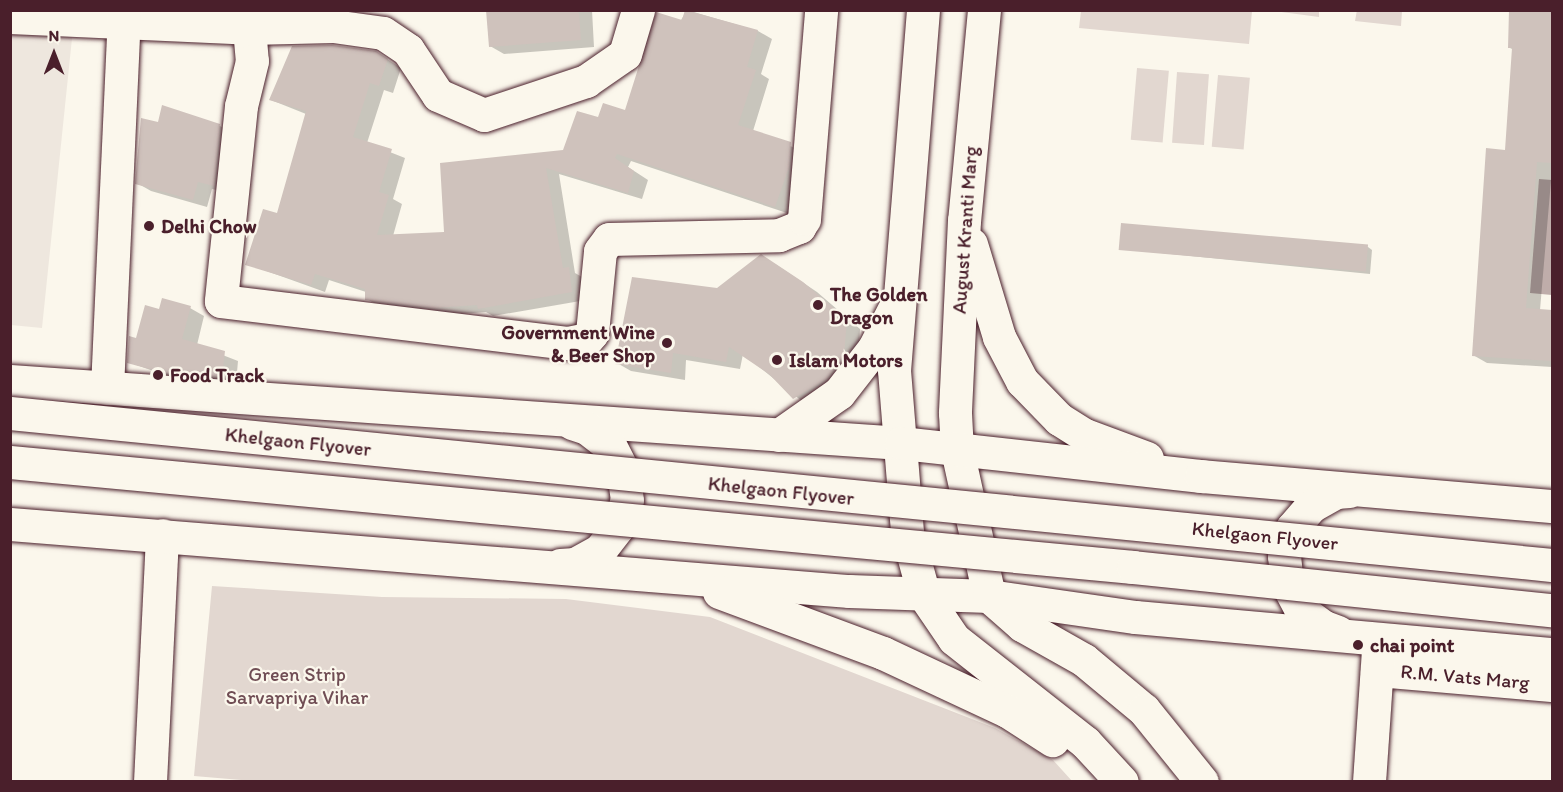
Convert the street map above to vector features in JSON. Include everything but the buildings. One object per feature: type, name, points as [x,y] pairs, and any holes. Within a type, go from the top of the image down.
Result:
[{"type":"main road","points":[[10,16],[124,16],[249,28],[333,26],[383,33],[408,50],[438,95],[484,115],[586,81],[625,54],[638,10]]},
{"type":"main road","points":[[249,28],[252,61],[241,106],[221,301],[568,343],[587,339],[592,333],[600,251],[609,239],[779,235],[799,227],[804,219],[821,10]]},
{"type":"main road","points":[[923,10],[894,370],[907,533],[924,595],[954,639],[1085,742],[1122,782]]},
{"type":"main road","name":"August Kranti Marg","points":[[984,10],[964,220],[955,413],[957,450],[989,596]]},
{"type":"main road","points":[[107,388],[124,16]]},
{"type":"main road","points":[[964,220],[999,337],[1022,381],[1042,403],[1085,435],[1201,476]]},
{"type":"main road","points":[[779,435],[839,393],[874,348],[898,303]]},
{"type":"main road","points":[[10,381],[901,443],[1201,476],[1552,506]]},
{"type":"main road","name":"Khelgaon Flyover","points":[[10,413],[1552,565]]},
{"type":"main road","points":[[546,567],[575,564],[600,550],[618,527],[627,500],[623,471],[610,446],[587,428],[559,419]]},
{"type":"main road","points":[[10,462],[1133,567],[1552,610]]},
{"type":"main road","points":[[1365,489],[1336,492],[1311,506],[1292,528],[1284,556],[1287,584],[1301,610],[1324,627],[1369,648]]},
{"type":"main road","points":[[10,524],[680,578],[924,595],[989,596],[1369,648],[1552,654]]},
{"type":"main road","points":[[150,782],[162,535]]},
{"type":"main road","points":[[680,578],[883,653],[1007,711],[1117,782]]},
{"type":"main road","points":[[989,596],[1022,625],[1084,660],[1144,710],[1202,782]]},
{"type":"main road","points":[[1369,648],[1369,782]]},
{"type":"main road","name":"R.M. Vats Marg","points":[[1369,648],[1552,684]]},
{"type":"shaded area","points":[[10,11],[74,19],[42,328],[11,325]]},
{"type":"shaded area","points":[[1539,179],[1552,180],[1552,295],[1530,293]]},
{"type":"green space","points":[[1357,10],[1402,11],[1401,26],[1355,21]]},
{"type":"green space","points":[[1081,11],[1252,11],[1249,44],[1079,28]]},
{"type":"green space","points":[[1274,11],[1319,11],[1319,17]]},
{"type":"green space","points":[[1137,68],[1169,71],[1163,143],[1131,140]]},
{"type":"green space","points":[[1177,72],[1209,74],[1204,145],[1172,143]]},
{"type":"green space","points":[[1218,75],[1250,78],[1244,150],[1212,147]]},
{"type":"green space","name":"Green Strip Sarvapriya Vihar","points":[[212,586],[382,597],[566,599],[710,617],[995,728],[1053,760],[1072,781],[265,782],[194,776]]},
{"type":"place","name":"Delhi Chow","points":[[149,226]]},
{"type":"place","name":"The Golden Dragon","points":[[818,305]]},
{"type":"place","name":"Government Wine & Beer Shop","points":[[667,343]]},
{"type":"place","name":"Islam Motors","points":[[777,360]]},
{"type":"place","name":"Food Track","points":[[158,375]]},
{"type":"place","name":"chai point","points":[[1358,645]]}]
